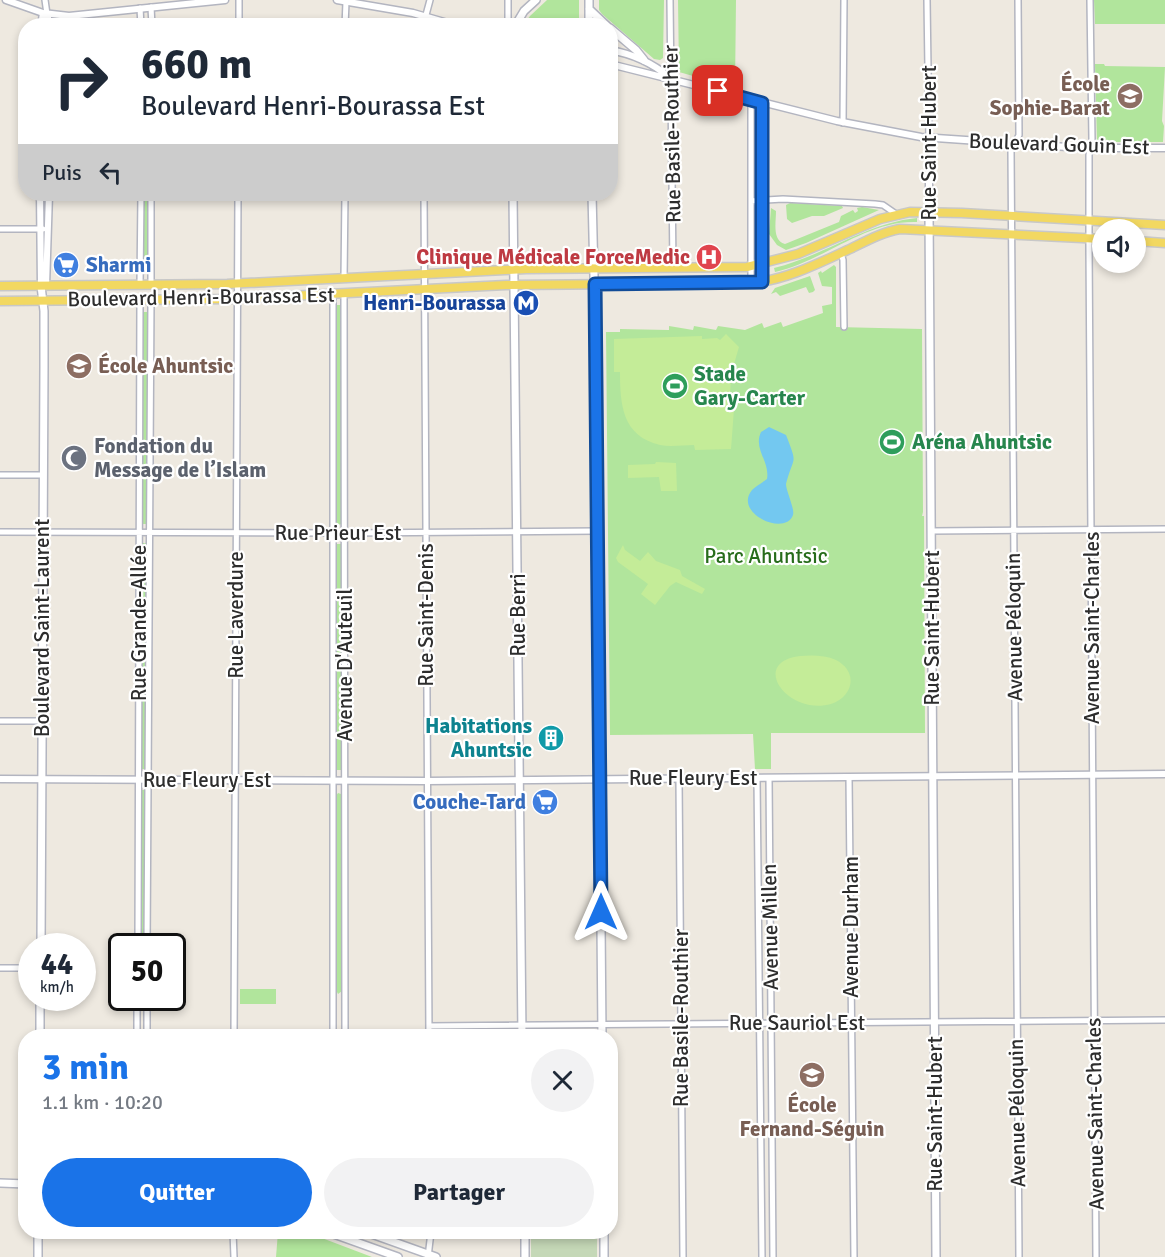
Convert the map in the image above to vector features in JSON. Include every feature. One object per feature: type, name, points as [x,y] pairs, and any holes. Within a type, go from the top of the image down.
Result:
[{"type":"main road","points":[[520,18],[536,0]]},
{"type":"main road","points":[[589,0],[589,18]]},
{"type":"main road","points":[[589,9],[599,18]]},
{"type":"main road","points":[[618,35],[644,60]]},
{"type":"main road","name":"Rue Berri","points":[[513,201],[522,1029]]},
{"type":"main road","points":[[592,201],[595,284],[602,1029]]},
{"type":"main road","name":"Boulevard Henri-Bourassa Est","points":[[0,286],[237,284],[514,270],[751,266],[803,252],[897,214],[929,212],[1165,225]]},
{"type":"main road","name":"Rue Saint-Hubert","points":[[929,212],[936,1257]]},
{"type":"main road","name":"Boulevard Henri-Bourassa Est","points":[[0,301],[44,303],[140,299],[237,299],[514,285],[751,283],[800,272],[892,231],[907,228],[1092,238]]},
{"type":"main road","points":[[1146,242],[1165,243]]},
{"type":"main road","name":"Boulevard Saint-Laurent","points":[[40,933],[44,286]]},
{"type":"main road","points":[[40,1011],[40,1029]]},
{"type":"main road","points":[[0,1183],[18,1184]]},
{"type":"main road","points":[[38,1239],[38,1257]]},
{"type":"main road","points":[[355,1239],[398,1257]]},
{"type":"main road","points":[[385,1239],[431,1256]]},
{"type":"main road","points":[[525,1239],[525,1257]]},
{"type":"main road","points":[[604,1239],[604,1257]]},
{"type":"street","points":[[6,0],[45,12],[74,16],[225,0]]},
{"type":"street","points":[[43,18],[45,0]]},
{"type":"street","points":[[239,0],[239,18]]},
{"type":"street","points":[[337,0],[432,18]]},
{"type":"street","points":[[426,16],[430,0]]},
{"type":"street","points":[[508,0],[508,18]]},
{"type":"street","name":"Rue Basile-Routhier","points":[[670,0],[674,268]]},
{"type":"street","points":[[843,123],[845,107],[844,0]]},
{"type":"street","name":"Rue Saint-Hubert","points":[[927,0],[929,212]]},
{"type":"street","name":"Avenue Péloquin","points":[[1018,0],[1019,135],[1011,151],[1018,1257]]},
{"type":"street","name":"Avenue Saint-Charles","points":[[1090,0],[1089,238],[1096,1257]]},
{"type":"street","points":[[345,18],[346,2]]},
{"type":"street","points":[[151,7],[152,18]]},
{"type":"street","points":[[140,8],[141,18]]},
{"type":"street","points":[[45,12],[47,18]]},
{"type":"street","name":"Boulevard Gouin Est","points":[[618,51],[632,54],[644,60],[671,78]]},
{"type":"street","name":"Boulevard Gouin Est","points":[[618,66],[843,123],[929,138],[1090,147],[1165,148]]},
{"type":"street","points":[[751,100],[751,283]]},
{"type":"street","points":[[762,103],[764,264],[762,282]]},
{"type":"street","name":"Boulevard Saint-Laurent","points":[[40,201],[44,286]]},
{"type":"street","name":"Boulevard Saint-Laurent","points":[[44,286],[49,201]]},
{"type":"street","points":[[140,285],[141,201]]},
{"type":"street","points":[[151,201],[151,285]]},
{"type":"street","name":"Rue Laverdure","points":[[234,1029],[238,201]]},
{"type":"street","points":[[344,279],[345,201]]},
{"type":"street","name":"Rue Saint-Denis","points":[[424,201],[429,1026]]},
{"type":"street","name":"Boulevard Henri-Bourassa Est","points":[[751,201],[875,204],[883,205],[897,214]]},
{"type":"street","points":[[0,229],[49,229]]},
{"type":"street","points":[[841,253],[844,327]]},
{"type":"street","name":"Avenue D'Auteuil","points":[[333,294],[333,1029]]},
{"type":"street","name":"Avenue D'Auteuil","points":[[344,294],[345,1029]]},
{"type":"street","name":"Rue Grande-Allée","points":[[138,933],[140,299]]},
{"type":"street","name":"Rue Grande-Allée","points":[[147,933],[151,299]]},
{"type":"street","points":[[0,475],[43,475]]},
{"type":"street","points":[[932,531],[1165,529]]},
{"type":"street","name":"Rue Prieur Est","points":[[0,532],[597,531]]},
{"type":"street","points":[[0,721],[42,721]]},
{"type":"street","name":"Rue Fleury Est","points":[[0,779],[428,781],[1165,774]]},
{"type":"street","name":"Avenue Durham","points":[[849,777],[854,1257]]},
{"type":"street","name":"Rue Basile-Routhier","points":[[679,778],[683,1257]]},
{"type":"street","name":"Avenue Millen","points":[[756,778],[762,1257]]},
{"type":"street","name":"Avenue Millen","points":[[769,778],[773,1257]]},
{"type":"street","points":[[0,968],[18,968]]},
{"type":"street","points":[[137,1011],[137,1029]]},
{"type":"street","points":[[147,1011],[147,1029]]},
{"type":"street","name":"Rue Sauriol Est","points":[[429,1026],[1165,1020]]},
{"type":"street","points":[[233,1239],[234,1257]]},
{"type":"street","points":[[430,1239],[431,1256]]},
{"type":"green space","points":[[547,0],[579,0],[579,18],[528,18]]},
{"type":"green space","points":[[599,0],[664,0],[663,58],[654,59],[618,28],[618,18],[607,18],[599,10]]},
{"type":"green space","points":[[678,0],[736,0],[735,88],[679,72]]},
{"type":"green space","points":[[1094,0],[1165,0],[1165,24],[1095,24]]},
{"type":"green space","name":"École Sophie-Barat","points":[[1095,64],[1165,67],[1163,142],[1097,142]]},
{"type":"green space","points":[[143,201],[149,201],[148,273],[143,273]]},
{"type":"green space","points":[[790,203],[842,206],[843,208],[824,216],[812,216],[792,223],[787,219],[786,205]]},
{"type":"green space","points":[[771,208],[776,211],[776,235],[785,244],[839,222],[841,216],[853,210],[855,213],[858,211],[857,208],[879,210],[786,250],[777,245],[769,234]]},
{"type":"green space","points":[[917,218],[917,222],[880,227],[793,267],[775,272],[774,268],[810,256],[880,226]]},
{"type":"green space","name":"Parc Ahuntsic","points":[[834,265],[836,267],[836,327],[922,329],[925,733],[771,733],[771,769],[755,769],[753,734],[610,735],[606,332],[620,332],[620,329],[669,330],[669,326],[693,330],[694,326],[716,330],[718,326],[745,330],[762,323],[764,328],[781,322],[783,327],[823,313],[822,306],[832,304],[832,287],[822,286],[818,273]]},
{"type":"green space","points":[[810,276],[815,290],[813,292],[809,293],[806,287],[780,296],[776,292],[771,294],[775,288]]},
{"type":"green space","points":[[336,305],[342,305],[342,524],[336,525]]},
{"type":"green space","points":[[142,312],[148,312],[147,524],[142,524]]},
{"type":"green space","name":"Stade Gary-Carter","points":[[726,334],[739,347],[731,374],[730,397],[734,409],[731,449],[695,450],[694,445],[660,445],[647,441],[638,434],[626,417],[623,407],[620,372],[614,372],[614,339],[702,336],[702,339],[717,338],[720,340]]},
{"type":"green space","points":[[656,462],[676,463],[677,491],[661,491],[659,477],[628,478],[628,465],[655,464]]},
{"type":"green space","points":[[142,543],[147,543],[146,769],[141,769]]},
{"type":"green space","points":[[336,544],[342,544],[342,770],[336,770]]},
{"type":"green space","points":[[623,545],[625,550],[640,561],[648,552],[656,561],[680,570],[682,576],[705,589],[702,594],[676,582],[655,605],[641,594],[648,584],[618,562],[616,558]]},
{"type":"green space","points":[[800,656],[827,657],[843,665],[850,677],[850,684],[844,696],[831,704],[815,706],[788,696],[780,687],[776,677],[777,668],[785,660]]},
{"type":"green space","points":[[141,790],[145,790],[145,933],[140,933]]},
{"type":"green space","points":[[338,793],[342,797],[342,991],[338,994],[336,990],[336,796]]},
{"type":"green space","points":[[240,989],[276,989],[276,1004],[240,1004]]},
{"type":"green space","points":[[277,1239],[324,1239],[372,1257],[276,1257]]},
{"type":"green space","points":[[531,1239],[597,1239],[597,1257],[531,1257]]},
{"type":"water","points":[[769,427],[786,435],[794,460],[786,484],[793,515],[781,524],[772,523],[755,514],[749,507],[748,499],[752,490],[767,479],[759,438],[761,432]]},
{"type":"place","name":"École Sophie-Barat","points":[[1130,96]]},
{"type":"place","name":"Clinique Médicale ForceMedic","points":[[709,257]]},
{"type":"place","name":"Sharmi","points":[[66,265]]},
{"type":"place","name":"Henri-Bourassa","points":[[526,303]]},
{"type":"place","name":"École Ahuntsic","points":[[79,366]]},
{"type":"place","name":"Stade Gary-Carter","points":[[675,386]]},
{"type":"place","name":"Aréna Ahuntsic","points":[[892,442]]},
{"type":"place","name":"Fondation du Message de l’Islam","points":[[74,458]]},
{"type":"place","name":"Habitations Ahuntsic","points":[[551,738]]},
{"type":"place","name":"Couche-Tard","points":[[545,802]]},
{"type":"place","name":"École Fernand-Séguin","points":[[812,1075]]},
{"type":"route","points":[[601,912],[595,284],[762,282],[764,255],[762,103],[718,91]]}]
